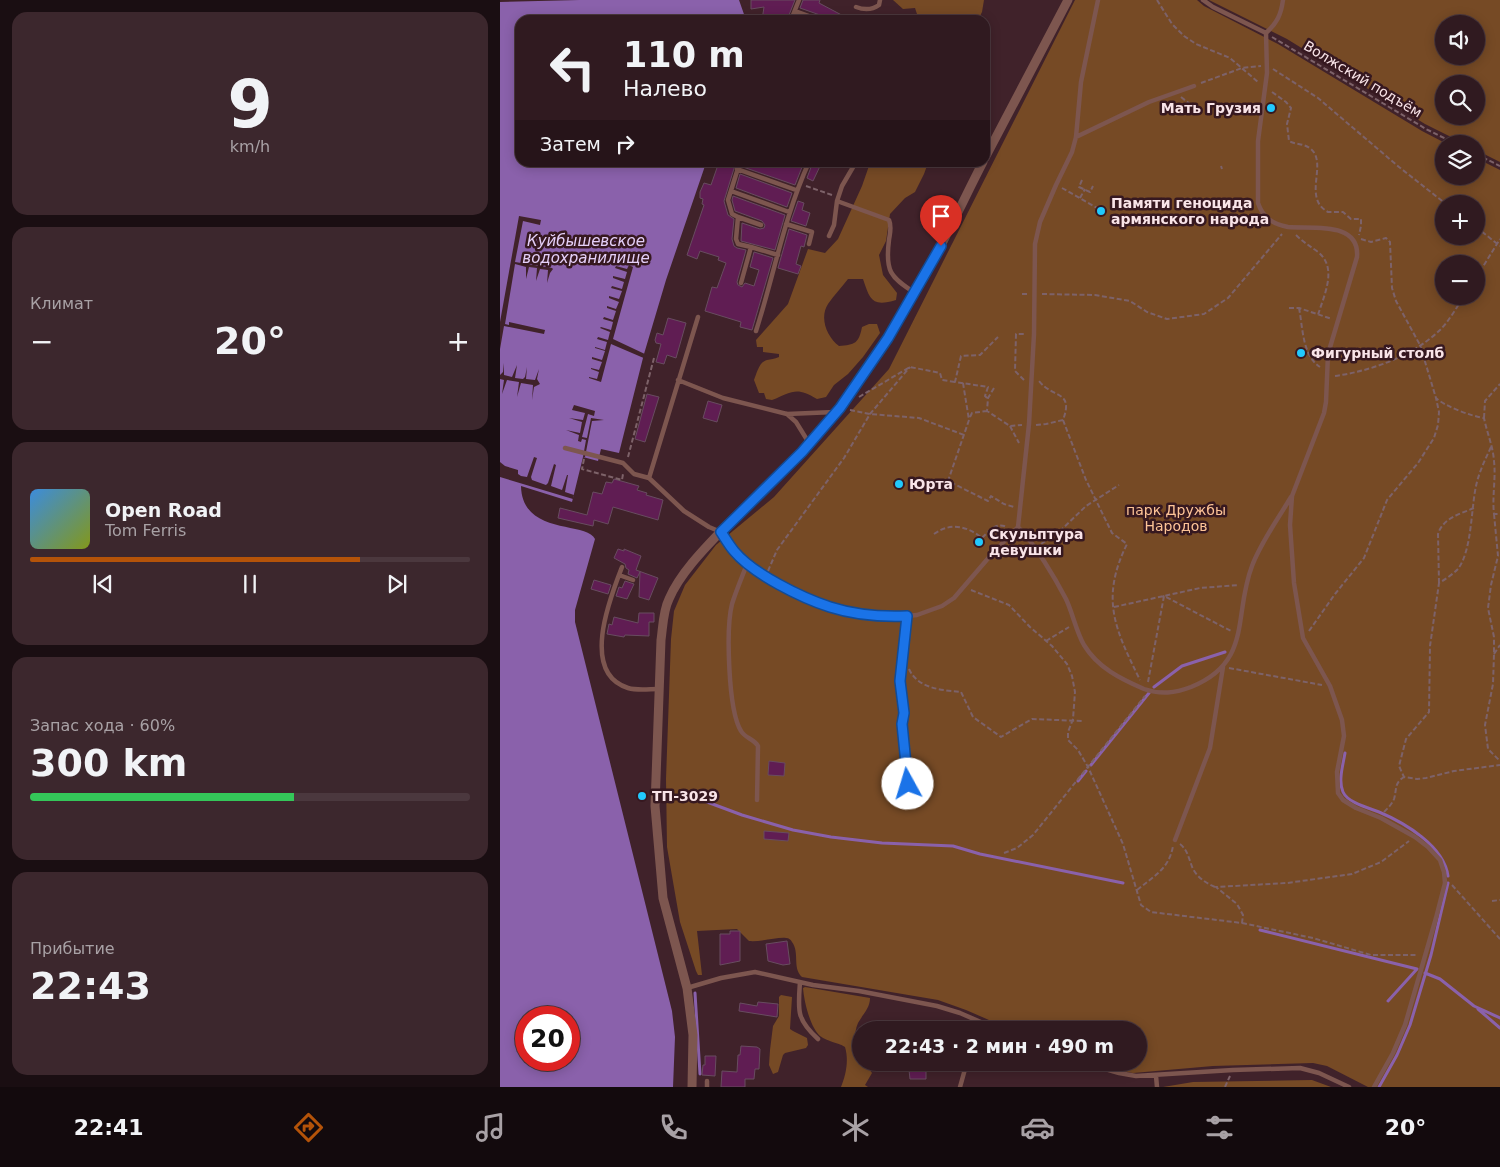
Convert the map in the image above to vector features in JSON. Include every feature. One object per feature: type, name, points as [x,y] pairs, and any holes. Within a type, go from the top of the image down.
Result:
[{"type":"street","points":[[990,148],[1068,0]]},
{"type":"street","points":[[692,1087],[692,1035],[687,988],[663,898],[655,806],[663,620],[668,599],[688,569],[721,532],[810,443],[838,410],[888,338],[915,293],[941,246],[980,167]]},
{"type":"lane","points":[[793,15],[799,0]]},
{"type":"lane","points":[[856,7],[864,9],[875,7],[879,5],[880,0]]},
{"type":"lane","points":[[564,448],[623,463],[634,474],[649,478],[684,511],[709,527],[721,532],[734,551],[747,564],[765,577],[830,607],[875,615],[907,616],[917,615],[942,606],[954,598],[991,554],[1018,527],[1030,424],[1035,244],[1040,222],[1072,152],[1076,137],[1081,82],[1098,0]]},
{"type":"lane","points":[[1203,0],[1213,7],[1266,33]]},
{"type":"lane","points":[[1174,840],[1210,748],[1223,667],[1233,650],[1238,635],[1252,566],[1292,496],[1324,413],[1328,354],[1357,257],[1356,242],[1341,230],[1288,227],[1271,222],[1264,215],[1258,203],[1258,141],[1267,73],[1266,33],[1277,23],[1281,14],[1283,0]]},
{"type":"lane","points":[[795,11],[806,15]]},
{"type":"lane","points":[[1076,137],[1149,102],[1194,86]]},
{"type":"lane","points":[[756,331],[789,212],[796,190],[807,167]]},
{"type":"lane","points":[[829,236],[834,225],[842,186],[853,167]]},
{"type":"lane","points":[[761,225],[732,214],[728,200],[737,169],[796,190]]},
{"type":"lane","points":[[731,191],[789,212]]},
{"type":"lane","points":[[838,199],[889,220],[891,229],[888,258],[890,272],[897,281],[915,293]]},
{"type":"lane","points":[[738,217],[736,240],[738,244],[778,255]]},
{"type":"lane","points":[[786,224],[812,232],[809,244]]},
{"type":"lane","points":[[741,283],[751,247]]},
{"type":"lane","points":[[649,478],[698,317]]},
{"type":"lane","points":[[678,380],[723,398],[787,414],[838,410]]},
{"type":"lane","points":[[787,414],[796,422],[810,443]]},
{"type":"lane","points":[[1292,496],[1290,535],[1298,614],[1303,638],[1330,686],[1342,720],[1344,736],[1337,772],[1338,793],[1343,800],[1356,808],[1381,818],[1415,837],[1440,860],[1444,872],[1445,883],[1427,954],[1405,1025],[1393,1053],[1374,1087]]},
{"type":"lane","points":[[1018,527],[1035,547],[1065,598],[1084,645],[1104,667],[1117,676],[1147,690],[1163,693],[1177,692],[1201,683],[1223,667]]},
{"type":"lane","points":[[747,564],[732,605],[729,639],[734,710],[742,732],[758,746],[757,800]]},
{"type":"lane","points":[[622,567],[605,614],[602,633],[606,670],[613,680],[630,688],[659,688]]},
{"type":"lane","points":[[619,575],[633,580]]},
{"type":"lane","points":[[907,616],[900,681],[904,713],[902,724],[908,784]]},
{"type":"lane","points":[[687,988],[721,978],[755,972],[800,982],[937,1006],[960,1013],[976,1021]]},
{"type":"lane","points":[[800,982],[798,1008],[802,1024],[818,1039]]},
{"type":"lane","points":[[1111,1071],[1136,1076],[1156,1076],[1233,1070],[1300,1068],[1319,1073],[1349,1087]]},
{"type":"lane","points":[[960,1087],[964,1071]]},
{"type":"lane","points":[[1156,1076],[1157,1087]]},
{"type":"lane","points":[[707,1081],[707,1087]]},
{"type":"path","name":"Волжский подъём","points":[[1266,33],[1439,135]]},
{"type":"path","points":[[1267,64],[1318,98],[1435,195]]},
{"type":"path","points":[[1194,86],[1232,71],[1248,67],[1260,66],[1267,73]]},
{"type":"path","points":[[1176,92],[1190,106],[1195,108]]},
{"type":"path","points":[[1485,158],[1500,166]]},
{"type":"path","points":[[1082,180],[1079,186],[1090,192],[1093,186]]},
{"type":"path","points":[[799,183],[838,199]]},
{"type":"path","points":[[1056,185],[1099,209]]},
{"type":"path","points":[[1080,198],[1085,189]]},
{"type":"path","points":[[1022,294],[1096,295],[1130,301],[1147,312],[1167,319],[1204,314],[1228,298],[1288,227]]},
{"type":"path","points":[[1485,234],[1500,246]]},
{"type":"path","points":[[1485,263],[1500,239]]},
{"type":"path","points":[[1302,241],[1319,253],[1327,265],[1329,280],[1318,315]]},
{"type":"path","points":[[1326,377],[1369,368],[1399,357],[1420,345],[1440,330],[1458,305]]},
{"type":"path","points":[[1289,308],[1299,308],[1337,321]]},
{"type":"path","points":[[1299,308],[1308,353],[1313,361],[1327,371]]},
{"type":"path","points":[[1031,388],[1015,371],[1016,334],[1034,334]]},
{"type":"path","points":[[955,382],[961,356],[980,355],[998,338]]},
{"type":"path","points":[[583,462],[582,469],[622,480],[654,358]]},
{"type":"path","points":[[765,577],[777,550],[844,458],[870,414],[910,367]]},
{"type":"path","points":[[856,399],[910,367],[940,373],[942,380],[988,387],[985,396],[988,398]]},
{"type":"path","points":[[1032,374],[1050,392],[1064,399],[1067,408],[1063,420],[1074,451],[1112,533],[1127,544],[1115,574],[1112,592],[1114,607],[1118,634],[1147,690]]},
{"type":"path","points":[[963,383],[969,420]]},
{"type":"path","points":[[1484,418],[1484,401],[1500,384]]},
{"type":"path","points":[[987,411],[988,398],[993,389]]},
{"type":"path","points":[[1303,638],[1364,558],[1387,500],[1418,463],[1434,438],[1439,412],[1436,398]]},
{"type":"path","points":[[838,410],[919,418],[964,436]]},
{"type":"path","points":[[1019,508],[1004,504],[991,496],[988,501],[948,481],[972,413],[987,411],[1010,426],[1019,444],[1028,449]]},
{"type":"path","points":[[1010,426],[1046,424],[1063,420]]},
{"type":"path","points":[[1440,583],[1458,568],[1464,555],[1474,508],[1476,488],[1482,465],[1492,447]]},
{"type":"path","points":[[1035,547],[1058,533],[1096,498],[1119,485]]},
{"type":"path","points":[[1404,777],[1399,766],[1406,739],[1429,712],[1430,646],[1440,583],[1438,534],[1440,527],[1445,522],[1474,508]]},
{"type":"path","points":[[1494,514],[1499,556],[1491,585],[1488,608],[1494,637],[1494,654],[1493,684],[1485,725],[1488,749],[1500,761]]},
{"type":"path","points":[[934,534],[946,527],[958,526],[973,530],[982,538],[996,526],[1000,525],[1008,528]]},
{"type":"path","points":[[1114,607],[1200,588],[1247,585]]},
{"type":"path","points":[[964,588],[1009,606],[1067,664],[1072,676],[1074,692],[1073,719],[1068,732],[1068,740],[1078,750],[1088,767],[1123,844],[1141,905],[1151,912],[1242,923],[1313,938],[1371,955],[1427,954]]},
{"type":"path","points":[[1164,596],[1238,635]]},
{"type":"path","points":[[1004,853],[1017,848],[1033,835],[1147,690],[1164,596]]},
{"type":"path","points":[[1046,641],[1057,633],[1076,624]]},
{"type":"path","points":[[1494,654],[1500,646]]},
{"type":"path","points":[[902,655],[911,674],[931,688],[961,692],[973,717],[1001,737],[1032,719],[1073,719],[1082,721]]},
{"type":"path","points":[[1223,667],[1330,686]]},
{"type":"path","points":[[1385,812],[1394,799],[1399,780],[1404,777],[1426,778],[1454,770],[1500,765]]},
{"type":"path","points":[[1216,888],[1287,883],[1352,874],[1380,862],[1415,837]]},
{"type":"path","points":[[1137,890],[1165,868],[1171,857],[1174,840],[1183,846],[1193,869],[1200,878],[1236,904],[1243,915],[1242,923]]},
{"type":"path","points":[[1450,882],[1500,939]]},
{"type":"path","points":[[1492,901],[1500,900]]},
{"type":"green space","points":[[893,0],[984,0],[980,15],[917,15],[915,8],[903,9]]},
{"type":"green space","name":"парк Дружбы Народов","points":[[1075,0],[1197,0],[1204,6],[1278,44],[1435,138],[1435,185],[1485,185],[1485,162],[1500,170],[1500,1087],[1368,1087],[1327,1066],[1313,1063],[1213,1066],[1133,1073],[1122,1071],[1147,1071],[1147,1021],[991,1021],[938,1000],[802,977],[797,969],[796,951],[790,939],[749,941],[737,929],[697,931],[702,975],[698,975],[680,922],[667,847],[666,779],[671,639],[674,611],[685,585],[716,545],[774,497],[889,369]]},
{"type":"green space","points":[[1209,0],[1500,0],[1500,162],[1485,154],[1485,135],[1447,135],[1425,124],[1287,39]]},
{"type":"green space","points":[[869,167],[927,167],[915,192],[905,198],[890,214],[886,241],[879,255],[883,275],[897,293],[896,300],[882,303],[877,302],[870,297],[863,279],[848,279],[825,309],[824,321],[831,338],[839,346],[853,344],[858,340],[862,327],[869,324],[877,324],[880,333],[863,357],[848,374],[834,385],[826,397],[817,399],[799,391],[772,400],[766,399],[764,393],[759,393],[754,380],[762,363],[779,357],[779,354],[763,352],[763,347],[757,347],[756,340],[788,304],[808,249],[825,253],[838,239]]},
{"type":"green space","points":[[803,988],[870,998],[868,1008],[859,1021],[852,1021],[852,1071],[871,1071],[872,1073],[865,1085],[868,1087],[841,1087],[847,1057],[845,1047],[823,1038],[816,1032],[806,1007]]},
{"type":"green space","points":[[781,995],[792,997],[790,1029],[807,1038],[808,1045],[806,1048],[785,1053],[778,1072],[773,1074],[769,1065],[770,1050],[773,1026],[779,1016],[779,997]]},
{"type":"green space","points":[[1312,1080],[1331,1087],[1163,1087],[1193,1082]]},
{"type":"water","name":"Куйбышевское водохранилище","points":[[739,0],[744,15],[515,15],[515,167],[705,167],[666,280],[644,354],[619,453],[601,449],[598,461],[583,457],[572,502],[521,486],[524,502],[532,513],[543,520],[590,534],[595,539],[575,610],[575,622],[672,1011],[675,1037],[673,1087],[500,1087],[500,2]]},
{"type":"pier","points":[[519,216],[541,220],[540,225],[523,221],[515,262],[553,269],[547,283],[548,270],[540,269],[536,281],[537,268],[529,267],[526,279],[526,267],[515,264],[505,324],[509,325],[509,322],[545,330],[544,334],[504,326],[500,349],[500,322]]},
{"type":"pier","points":[[629,265],[633,267],[613,339],[647,355],[646,359],[611,344],[601,382],[589,378],[597,379],[599,372],[591,368],[599,370],[602,362],[592,359],[592,357],[602,360],[605,351],[595,347],[605,350],[607,342],[597,339],[598,337],[608,340],[610,332],[600,328],[611,330],[613,322],[603,319],[604,317],[613,320],[616,311],[607,308],[607,306],[616,309],[619,302],[609,298],[609,296],[619,299],[622,291],[611,288],[612,286],[622,289],[624,282],[613,278],[613,276],[625,279],[627,272],[615,268],[616,266],[627,269]]},
{"type":"pier","points":[[504,363],[504,375],[512,377],[517,365],[515,378],[523,379],[527,367],[526,379],[535,380],[539,369],[537,379],[540,384],[534,387],[532,400],[533,385],[521,383],[517,397],[519,382],[507,380],[502,394],[504,380],[500,379],[500,375],[503,372]]},
{"type":"pier","points":[[574,405],[595,411],[594,416],[588,414],[582,437],[587,438],[591,418],[604,420],[592,421],[585,457],[583,457],[586,440],[578,441],[579,435],[566,430],[580,433],[582,422],[569,418],[583,420],[585,413],[572,410]]},
{"type":"pier","points":[[534,457],[537,458],[531,477],[532,480],[546,485],[554,464],[556,465],[551,486],[562,490],[568,475],[565,492],[574,495],[573,499],[500,477],[500,462],[505,466],[518,470],[518,474],[521,476],[527,477]]},
{"type":"building","points":[[751,0],[795,0],[789,15],[763,15],[764,7],[751,9]]},
{"type":"building","points":[[803,0],[820,0],[819,3],[842,15],[820,15],[800,8]]},
{"type":"building","points":[[717,167],[734,167],[724,201],[728,215],[734,219],[732,239],[734,246],[746,250],[737,282],[738,285],[742,287],[745,283],[754,286],[759,270],[750,267],[754,252],[773,258],[752,330],[740,327],[741,322],[705,311],[712,287],[717,288],[726,263],[718,260],[719,257],[700,251],[697,259],[687,255],[704,205],[702,204],[703,199],[700,198],[700,192],[704,183],[711,185]]},
{"type":"building","points":[[743,167],[802,167],[795,185]]},
{"type":"building","points":[[811,167],[820,167],[813,181],[807,178]]},
{"type":"building","points":[[740,174],[792,193],[787,207],[736,188]]},
{"type":"building","points":[[733,196],[785,215],[775,250],[741,241],[742,223],[760,229],[764,228],[765,225],[762,221],[735,211],[732,200]]},
{"type":"building","points":[[798,201],[804,203],[802,210],[810,213],[806,226],[791,221]]},
{"type":"building","points":[[789,229],[807,235],[804,247],[801,246],[796,264],[801,266],[798,274],[778,268]]},
{"type":"building","points":[[668,318],[686,323],[676,358],[667,355],[664,364],[656,362],[661,344],[656,343],[655,340],[657,333],[663,335]]},
{"type":"building","points":[[647,394],[659,397],[645,442],[635,439]]},
{"type":"building","points":[[708,401],[722,405],[717,422],[703,418]]},
{"type":"building","points":[[614,479],[639,486],[637,490],[663,500],[658,520],[613,507],[608,524],[594,520],[593,526],[558,518],[560,508],[587,515],[593,492],[602,494],[606,482],[612,483]]},
{"type":"building","points":[[618,549],[624,551],[624,549],[641,556],[636,570],[658,578],[649,600],[639,597],[640,572],[637,578],[628,574],[629,570],[625,564],[614,558]]},
{"type":"building","points":[[594,580],[611,585],[608,594],[591,589]]},
{"type":"building","points":[[625,581],[634,584],[627,599],[616,596],[619,587],[622,588]]},
{"type":"building","points":[[639,613],[654,613],[654,622],[649,622],[649,636],[625,635],[624,637],[607,634],[609,624],[612,625],[614,617],[638,623]]},
{"type":"building","points":[[769,761],[785,763],[784,776],[768,775]]},
{"type":"building","points":[[764,831],[789,833],[788,841],[764,839]]},
{"type":"building","points":[[730,931],[740,931],[740,961],[720,965],[720,934],[730,934]]},
{"type":"building","points":[[787,941],[790,964],[783,965],[768,961],[766,944]]},
{"type":"building","points":[[758,1002],[778,1004],[777,1017],[739,1011],[740,1003],[757,1006]]},
{"type":"building","points":[[741,1046],[757,1047],[760,1049],[759,1069],[755,1069],[754,1079],[745,1079],[745,1087],[721,1087],[722,1071],[737,1072],[738,1055],[740,1055]]},
{"type":"building","points":[[705,1056],[716,1056],[715,1076],[702,1075]]},
{"type":"building","points":[[909,1071],[926,1071],[926,1079],[910,1079]]},
{"type":"waterway","points":[[1154,687],[1182,666],[1225,652]]},
{"type":"waterway","points":[[1091,765],[1149,693]]},
{"type":"waterway","points":[[1345,753],[1341,783],[1346,796],[1359,805],[1400,822],[1422,837],[1439,855],[1445,865],[1448,876]]},
{"type":"waterway","points":[[1078,781],[1086,771]]},
{"type":"waterway","points":[[683,793],[742,815],[793,830],[882,843],[953,846],[980,854],[1123,883]]},
{"type":"waterway","points":[[1379,1087],[1397,1055],[1410,1025],[1431,955],[1448,883]]},
{"type":"waterway","points":[[1260,930],[1417,969],[1388,1001]]},
{"type":"waterway","points":[[1425,973],[1440,979],[1474,1006],[1500,1018]]},
{"type":"waterway","points":[[695,993],[700,1074]]},
{"type":"waterway","points":[[1478,1009],[1500,1028]]},
{"type":"place","name":"Мать Грузия","points":[[1271,108]]},
{"type":"place","name":"Памяти геноцида армянского народа","points":[[1101,211]]},
{"type":"place","name":"Фигурный столб","points":[[1301,353]]},
{"type":"place","name":"Юрта","points":[[899,484]]},
{"type":"place","name":"Скульптура девушки","points":[[979,542]]},
{"type":"place","name":"ТП-3029","points":[[642,796]]},
{"type":"route","points":[[908,784],[902,724],[904,713],[900,681],[907,616],[875,615],[830,607],[794,592],[765,577],[747,564],[734,551],[721,532],[802,452],[840,408],[888,338],[941,246]]}]
